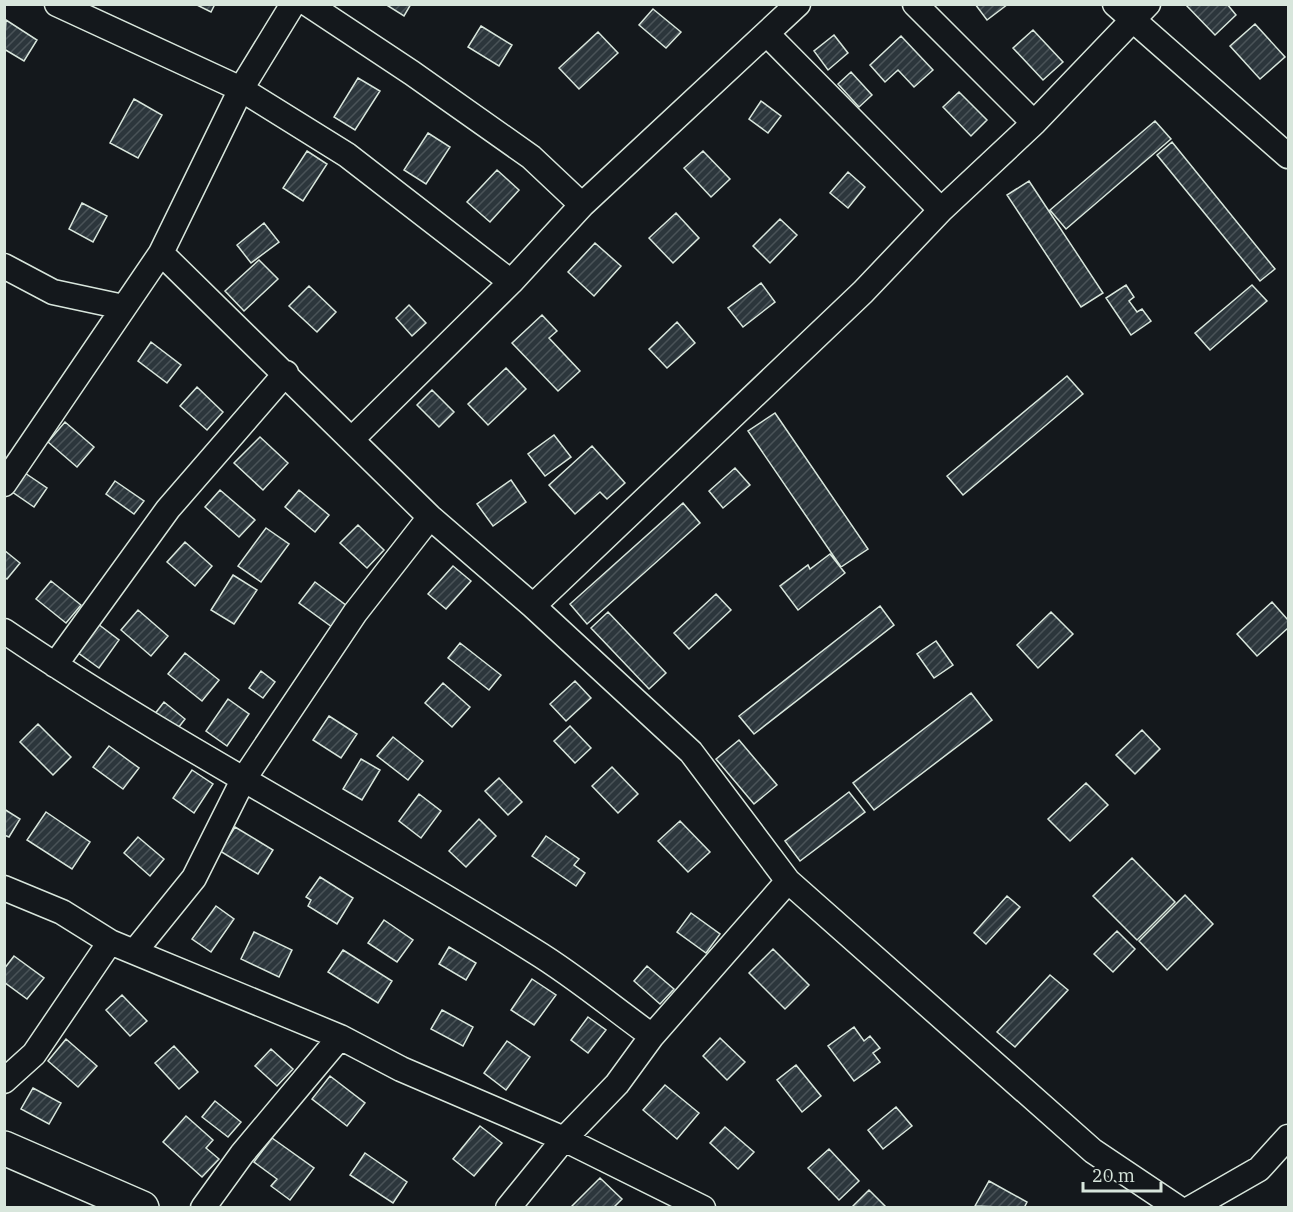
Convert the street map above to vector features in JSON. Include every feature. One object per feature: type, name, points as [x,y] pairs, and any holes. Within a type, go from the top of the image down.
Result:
[{"type":"street","points":[[57,4],[241,89],[347,155],[511,282]]},
{"type":"street","points":[[4,483],[161,253],[241,89],[293,4]]},
{"type":"street","points":[[308,4],[412,73],[531,157],[582,205]]},
{"type":"street","points":[[351,439],[511,282],[582,205],[798,4]]},
{"type":"street","points":[[915,4],[1034,123]]},
{"type":"street","points":[[533,606],[863,292],[941,210],[1034,123],[1131,10],[1288,156]]},
{"type":"street","points":[[767,34],[941,210]]},
{"type":"street","points":[[161,253],[286,373],[430,518],[533,606],[691,752],[788,881],[1093,1151],[1178,1208]]},
{"type":"street","points":[[4,266],[53,292],[123,307]]},
{"type":"street","points":[[55,665],[168,509],[286,373]]},
{"type":"street","points":[[135,951],[194,878],[243,780],[355,613],[430,518]]},
{"type":"street","points":[[4,631],[55,665],[243,780],[536,952],[652,1036]]},
{"type":"street","points":[[508,1208],[564,1139],[617,1084],[652,1036],[788,881]]},
{"type":"street","points":[[4,888],[62,912],[110,942],[340,1037],[401,1069],[564,1139],[703,1208]]},
{"type":"street","points":[[4,1081],[34,1054],[110,942]]},
{"type":"street","points":[[204,1208],[242,1154],[340,1037]]},
{"type":"street","points":[[1191,1208],[1259,1169],[1288,1137]]},
{"type":"street","points":[[4,1148],[102,1200],[142,1208]]},
{"type":"building","points":[[195,4],[215,4],[211,12]]},
{"type":"building","points":[[385,4],[411,4],[404,16]]},
{"type":"building","points":[[975,4],[1008,4],[987,20]]},
{"type":"building","points":[[1185,4],[1227,4],[1236,15],[1215,35]]},
{"type":"building","points":[[653,9],[681,32],[666,48],[639,25]]},
{"type":"building","points":[[6,20],[37,40],[24,61],[4,49]]},
{"type":"building","points":[[1255,24],[1285,57],[1260,79],[1230,46]]},
{"type":"building","points":[[481,26],[512,45],[499,66],[468,47]]},
{"type":"building","points":[[1033,30],[1063,62],[1043,80],[1013,48]]},
{"type":"building","points":[[598,32],[618,53],[579,89],[559,68]]},
{"type":"building","points":[[834,35],[848,53],[828,70],[814,51]]},
{"type":"building","points":[[901,36],[933,70],[914,87],[898,70],[885,82],[870,65]]},
{"type":"building","points":[[851,72],[872,95],[859,107],[838,84]]},
{"type":"building","points":[[358,78],[380,91],[355,130],[334,117]]},
{"type":"building","points":[[959,92],[987,120],[971,136],[943,107]]},
{"type":"building","points":[[134,99],[162,115],[138,158],[110,143]]},
{"type":"building","points":[[761,101],[781,116],[768,133],[749,119]]},
{"type":"building","points":[[1155,121],[1171,139],[1066,229],[1050,210]]},
{"type":"building","points":[[428,133],[450,147],[426,184],[404,170]]},
{"type":"building","points":[[1172,142],[1275,269],[1260,281],[1157,155]]},
{"type":"building","points":[[307,151],[327,164],[303,201],[283,188]]},
{"type":"building","points":[[703,151],[730,179],[711,197],[684,168]]},
{"type":"building","points":[[497,170],[519,190],[490,222],[467,202]]},
{"type":"building","points":[[848,172],[865,187],[848,208],[830,193]]},
{"type":"building","points":[[1029,181],[1103,293],[1081,307],[1007,195]]},
{"type":"building","points":[[82,203],[107,216],[93,242],[69,229]]},
{"type":"building","points":[[676,213],[699,238],[673,263],[649,238]]},
{"type":"building","points":[[780,219],[797,235],[770,263],[753,246]]},
{"type":"building","points":[[264,223],[279,242],[251,263],[237,245]]},
{"type":"building","points":[[595,243],[621,266],[594,296],[568,272]]},
{"type":"building","points":[[259,260],[278,279],[244,311],[225,291]]},
{"type":"building","points":[[761,283],[775,302],[743,327],[728,308]]},
{"type":"building","points":[[1126,285],[1134,297],[1129,301],[1137,312],[1142,309],[1151,321],[1131,335],[1106,298]]},
{"type":"building","points":[[1252,285],[1267,301],[1210,350],[1195,333]]},
{"type":"building","points":[[309,286],[336,312],[317,332],[289,306]]},
{"type":"building","points":[[409,305],[426,323],[412,336],[396,318]]},
{"type":"building","points":[[542,315],[557,331],[549,338],[580,371],[558,391],[512,343]]},
{"type":"building","points":[[677,322],[695,343],[667,368],[649,349]]},
{"type":"building","points":[[151,342],[181,365],[167,383],[138,361]]},
{"type":"building","points":[[506,368],[526,389],[488,425],[468,404]]},
{"type":"building","points":[[1067,376],[1083,394],[963,495],[947,476]]},
{"type":"building","points":[[197,387],[223,412],[207,430],[180,406]]},
{"type":"building","points":[[432,390],[454,412],[439,427],[417,405]]},
{"type":"building","points":[[775,413],[868,549],[841,567],[748,431]]},
{"type":"building","points":[[65,422],[94,447],[77,467],[48,442]]},
{"type":"building","points":[[554,435],[571,457],[545,476],[528,454]]},
{"type":"building","points":[[260,437],[288,463],[263,490],[234,463]]},
{"type":"building","points":[[592,446],[625,483],[607,499],[600,492],[575,514],[549,485]]},
{"type":"building","points":[[735,468],[750,485],[723,508],[709,491]]},
{"type":"building","points":[[22,471],[47,488],[34,507],[8,489]]},
{"type":"building","points":[[511,480],[526,502],[493,526],[477,504]]},
{"type":"building","points":[[115,481],[144,501],[134,514],[106,494]]},
{"type":"building","points":[[220,490],[255,520],[239,537],[205,507]]},
{"type":"building","points":[[299,490],[329,515],[315,532],[285,507]]},
{"type":"building","points":[[683,503],[700,523],[587,624],[570,604]]},
{"type":"building","points":[[358,525],[384,550],[367,568],[340,543]]},
{"type":"building","points":[[266,528],[289,544],[261,582],[238,566]]},
{"type":"building","points":[[185,542],[212,566],[195,586],[167,562]]},
{"type":"building","points":[[4,550],[20,563],[7,579],[4,577]]},
{"type":"building","points":[[830,554],[845,573],[798,610],[780,586],[808,565],[810,569]]},
{"type":"building","points":[[453,566],[471,581],[446,609],[428,594]]},
{"type":"building","points":[[233,575],[257,590],[234,624],[211,610]]},
{"type":"building","points":[[51,581],[81,605],[66,623],[36,599]]},
{"type":"building","points":[[315,582],[347,606],[332,627],[299,603]]},
{"type":"building","points":[[716,594],[731,610],[689,649],[674,633]]},
{"type":"building","points":[[1272,602],[1288,620],[1288,628],[1257,656],[1237,634]]},
{"type":"building","points":[[880,606],[894,625],[754,734],[739,716]]},
{"type":"building","points":[[138,610],[168,636],[151,656],[121,630]]},
{"type":"building","points":[[608,612],[666,673],[649,689],[591,628]]},
{"type":"building","points":[[1051,612],[1073,634],[1038,668],[1017,645]]},
{"type":"building","points":[[98,624],[119,640],[99,668],[77,652]]},
{"type":"building","points":[[936,641],[953,665],[934,678],[917,654]]},
{"type":"building","points":[[460,643],[501,675],[489,690],[448,658]]},
{"type":"building","points":[[185,653],[219,680],[202,701],[168,674]]},
{"type":"building","points":[[261,671],[275,682],[263,698],[249,688]]},
{"type":"building","points":[[575,681],[591,698],[566,721],[550,704]]},
{"type":"building","points":[[443,683],[470,707],[452,727],[425,703]]},
{"type":"building","points":[[971,693],[992,720],[874,810],[853,783]]},
{"type":"building","points":[[228,699],[249,714],[227,746],[206,731]]},
{"type":"building","points":[[164,702],[185,719],[175,732],[154,715]]},
{"type":"building","points":[[329,716],[357,734],[341,758],[313,740]]},
{"type":"building","points":[[38,724],[71,757],[53,775],[20,742]]},
{"type":"building","points":[[570,726],[591,748],[575,763],[554,741]]},
{"type":"building","points":[[1142,730],[1160,749],[1135,774],[1116,755]]},
{"type":"building","points":[[393,737],[423,761],[408,780],[377,756]]},
{"type":"building","points":[[739,740],[777,785],[754,804],[716,759]]},
{"type":"building","points":[[109,746],[139,768],[123,789],[93,767]]},
{"type":"building","points":[[361,759],[380,770],[362,800],[343,789]]},
{"type":"building","points":[[612,767],[638,794],[618,813],[592,786]]},
{"type":"building","points":[[192,770],[213,784],[194,813],[173,798]]},
{"type":"building","points":[[499,778],[522,802],[508,815],[485,791]]},
{"type":"building","points":[[1086,783],[1108,805],[1070,841],[1048,819]]},
{"type":"building","points":[[849,792],[865,812],[800,861],[785,841]]},
{"type":"building","points":[[419,794],[441,811],[421,838],[399,821]]},
{"type":"building","points":[[4,809],[20,819],[9,837],[4,835]]},
{"type":"building","points":[[46,812],[90,842],[72,869],[27,840]]},
{"type":"building","points":[[479,819],[496,836],[466,867],[449,851]]},
{"type":"building","points":[[680,821],[710,852],[688,872],[658,841]]},
{"type":"building","points":[[235,827],[273,850],[258,874],[220,851]]},
{"type":"building","points":[[546,836],[579,859],[574,865],[585,873],[576,886],[532,856]]},
{"type":"building","points":[[138,837],[164,859],[150,876],[124,853]]},
{"type":"building","points":[[1132,858],[1175,902],[1137,940],[1093,896]]},
{"type":"building","points":[[320,877],[353,898],[337,924],[308,906],[311,900],[306,897]]},
{"type":"building","points":[[1185,895],[1213,924],[1167,970],[1139,941]]},
{"type":"building","points":[[1007,896],[1020,907],[986,944],[974,933]]},
{"type":"building","points":[[216,906],[234,919],[211,952],[192,939]]},
{"type":"building","points":[[691,913],[720,934],[706,953],[677,932]]},
{"type":"building","points":[[384,920],[413,940],[397,962],[368,943]]},
{"type":"building","points":[[1117,931],[1135,949],[1113,972],[1094,954]]},
{"type":"building","points":[[254,932],[292,950],[279,977],[241,959]]},
{"type":"building","points":[[449,947],[476,963],[466,980],[439,964]]},
{"type":"building","points":[[773,949],[809,985],[785,1009],[749,973]]},
{"type":"building","points":[[343,950],[392,981],[378,1003],[328,972]]},
{"type":"building","points":[[14,956],[44,978],[27,999],[4,982],[4,969]]},
{"type":"building","points":[[647,966],[674,989],[660,1004],[634,981]]},
{"type":"building","points":[[1050,975],[1068,990],[1015,1047],[997,1032]]},
{"type":"building","points":[[532,979],[556,995],[534,1025],[511,1010]]},
{"type":"building","points":[[122,995],[147,1021],[130,1036],[106,1010]]},
{"type":"building","points":[[442,1010],[473,1027],[463,1046],[431,1029]]},
{"type":"building","points":[[588,1017],[606,1030],[588,1053],[571,1040]]},
{"type":"building","points":[[854,1027],[864,1041],[870,1036],[880,1048],[873,1053],[880,1062],[854,1081],[828,1046]]},
{"type":"building","points":[[720,1038],[745,1062],[727,1080],[703,1056]]},
{"type":"building","points":[[66,1039],[97,1066],[78,1087],[48,1061]]},
{"type":"building","points":[[507,1041],[530,1057],[506,1090],[484,1073]]},
{"type":"building","points":[[174,1046],[198,1072],[179,1089],[155,1063]]},
{"type":"building","points":[[271,1049],[293,1069],[277,1086],[255,1066]]},
{"type":"building","points":[[796,1065],[821,1096],[802,1112],[777,1080]]},
{"type":"building","points":[[330,1076],[365,1103],[347,1126],[312,1099]]},
{"type":"building","points":[[665,1085],[699,1113],[677,1139],[643,1110]]},
{"type":"building","points":[[33,1088],[61,1103],[49,1124],[21,1109]]},
{"type":"building","points":[[215,1101],[241,1122],[228,1137],[202,1117]]},
{"type":"building","points":[[896,1107],[912,1126],[883,1149],[868,1130]]},
{"type":"building","points":[[186,1116],[213,1140],[206,1148],[219,1159],[202,1177],[163,1142]]},
{"type":"building","points":[[480,1126],[502,1143],[474,1176],[453,1159]]},
{"type":"building","points":[[725,1127],[754,1152],[738,1169],[710,1143]]},
{"type":"building","points":[[272,1138],[314,1168],[290,1200],[271,1186],[277,1179],[254,1162]]},
{"type":"building","points":[[829,1149],[859,1181],[839,1200],[808,1168]]},
{"type":"building","points":[[365,1153],[407,1182],[393,1203],[350,1175]]},
{"type":"building","points":[[600,1178],[622,1199],[613,1208],[570,1208]]},
{"type":"building","points":[[989,1181],[1027,1202],[1024,1208],[975,1206]]},
{"type":"building","points":[[869,1190],[887,1208],[851,1208]]}]
